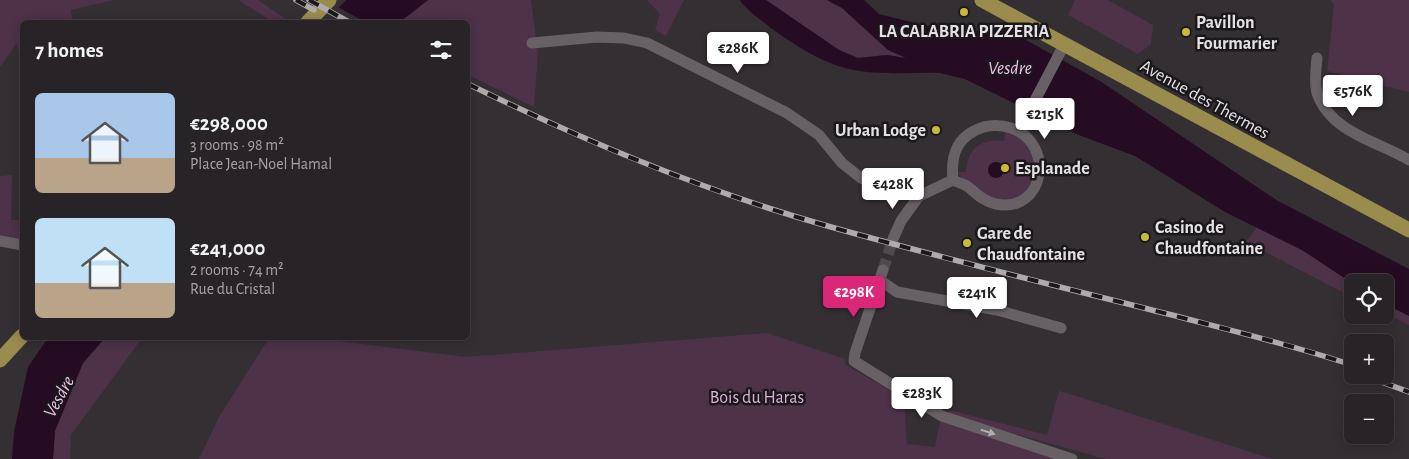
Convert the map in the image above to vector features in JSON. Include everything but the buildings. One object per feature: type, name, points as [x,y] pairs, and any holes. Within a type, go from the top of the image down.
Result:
[{"type":"main road","points":[[310,20],[329,0]]},
{"type":"main road","name":"Avenue des Thermes","points":[[982,0],[1065,43],[1207,122],[1409,230]]},
{"type":"main road","points":[[0,360],[20,338]]},
{"type":"street","points":[[532,42],[597,37],[624,38],[648,43],[787,113],[819,135],[842,163],[861,178],[918,196]]},
{"type":"street","points":[[1019,131],[1065,43]]},
{"type":"street","points":[[1317,58],[1315,79],[1317,93],[1328,111],[1341,126],[1408,160]]},
{"type":"street","points":[[893,239],[901,221],[918,196],[953,180],[966,186],[982,199],[994,204],[1020,202],[1034,188],[1040,174],[1039,159],[1030,140],[1019,131],[1005,126],[991,125],[968,133],[960,141],[952,164],[953,180]]},
{"type":"street","points":[[0,242],[20,245]]},
{"type":"street","points":[[1062,328],[997,310],[897,292],[882,275],[855,353],[854,361],[942,416],[1072,459]]},
{"type":"green space","points":[[0,0],[114,0],[71,10],[72,20],[20,20],[20,64],[17,43],[0,67]]},
{"type":"green space","points":[[238,0],[258,0],[287,20],[270,20]]},
{"type":"green space","points":[[428,0],[531,0],[538,53],[534,107],[470,76],[470,20],[403,20]]},
{"type":"green space","points":[[647,0],[684,0],[666,36],[655,30],[660,14]]},
{"type":"green space","points":[[766,0],[827,0],[842,8],[888,50],[907,58],[887,55],[858,58],[839,50]]},
{"type":"green space","points":[[1075,0],[1108,0],[1153,25],[1151,44],[1138,54],[1068,15]]},
{"type":"green space","points":[[1330,0],[1409,0],[1409,92],[1327,71],[1334,4]]},
{"type":"green space","points":[[1006,130],[1019,136],[1035,155],[1034,180],[1019,198],[996,201],[962,178],[958,172],[966,172],[972,151],[982,143],[1004,141]]},
{"type":"green space","points":[[12,175],[11,220],[20,220],[20,246],[0,242],[0,176]]},
{"type":"green space","points":[[1257,227],[1302,250],[1344,278],[1344,293],[1246,242]]},
{"type":"green space","points":[[1394,308],[1409,316],[1409,325],[1394,318]]},
{"type":"green space","name":"Bois du Haras","points":[[767,333],[845,359],[846,365],[904,399],[907,444],[935,447],[940,421],[1063,459],[199,459],[219,417],[268,340],[330,340],[466,357]]},
{"type":"green space","points":[[103,340],[141,340],[71,435],[70,459],[53,459],[55,431],[83,363]]},
{"type":"green space","points":[[1059,391],[1272,459],[1106,459],[948,415],[949,410],[1047,435]]},
{"type":"water","points":[[346,0],[428,0],[403,20],[327,20]]},
{"type":"water","name":"Vesdre","points":[[740,0],[766,0],[839,50],[858,58],[887,55],[906,58],[888,50],[842,8],[827,0],[864,0],[879,14],[951,32],[1008,30],[1100,81],[1278,201],[1409,269],[1409,316],[1394,308],[1394,274],[1344,274],[1344,278],[1302,250],[1225,212],[1135,156],[1076,134],[965,79],[940,73],[868,72],[835,65],[788,40],[746,8]]},
{"type":"water","points":[[993,162],[999,162],[1004,167],[1002,176],[993,178],[988,173],[988,167]]},
{"type":"water","name":"Vesdre","points":[[47,340],[103,340],[83,363],[55,431],[53,459],[12,459],[14,432],[28,367]]},
{"type":"pier","points":[[336,6],[361,20],[324,20]]},
{"type":"tunnel","points":[[883,270],[893,239]]},
{"type":"railway","points":[[296,0],[314,10]]},
{"type":"railway","points":[[309,0],[345,20]]},
{"type":"railway","points":[[470,85],[598,144],[687,180],[778,211],[995,271],[1260,338],[1344,363]]},
{"type":"railway","points":[[1387,384],[1409,392]]},
{"type":"place","name":"LA CALABRIA PIZZERIA","points":[[964,12]]},
{"type":"place","name":"Pavillon Fourmarier","points":[[1186,32]]},
{"type":"place","name":"Urban Lodge","points":[[936,130]]},
{"type":"place","name":"Esplanade","points":[[1005,168]]},
{"type":"place","name":"Casino de Chaudfontaine","points":[[1145,237]]},
{"type":"place","name":"Gare de Chaudfontaine","points":[[967,243]]}]
